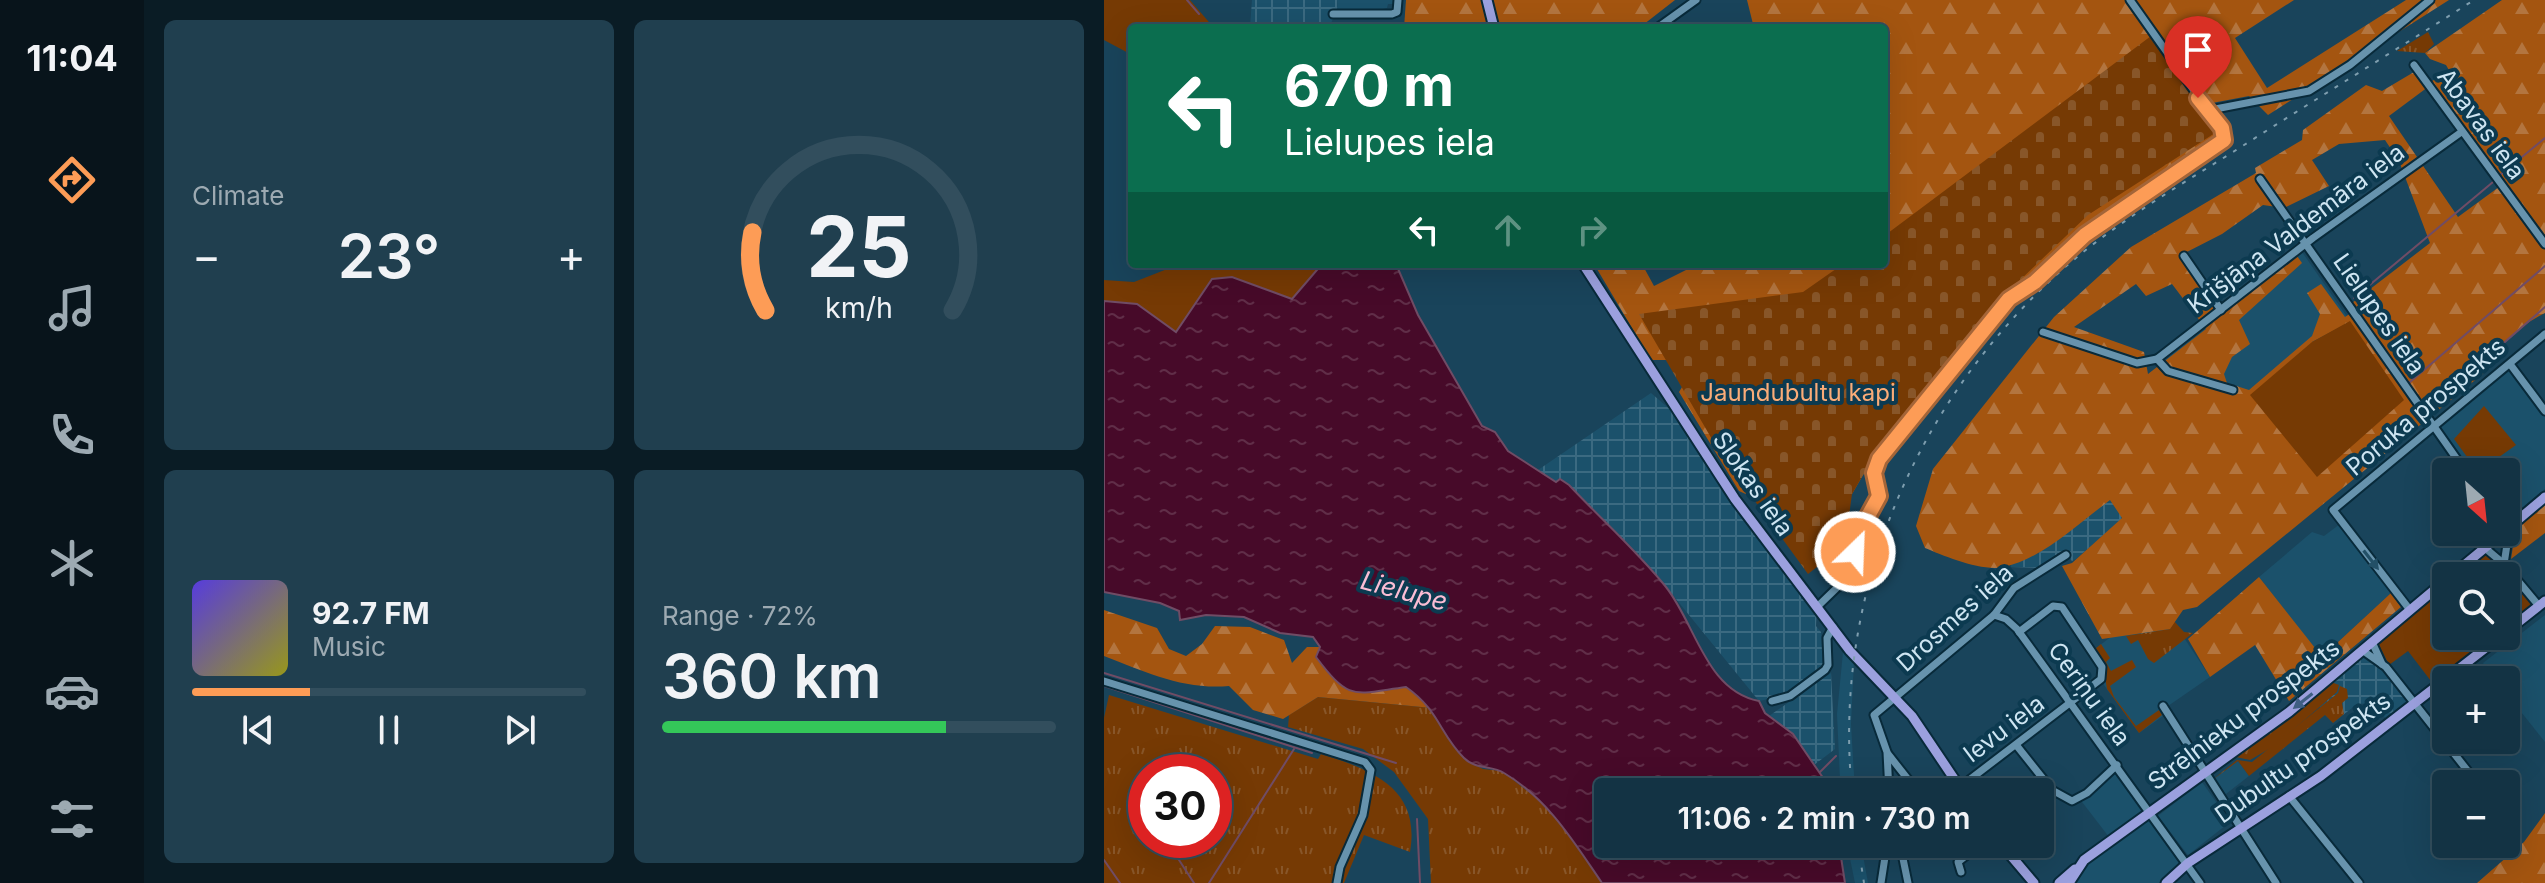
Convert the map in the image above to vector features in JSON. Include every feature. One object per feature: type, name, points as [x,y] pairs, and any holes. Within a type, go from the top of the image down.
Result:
[{"type":"main road","points":[[1487,0],[1493,24]]},
{"type":"main road","name":"Slokas iela","points":[[1586,268],[1729,490],[1833,627],[1922,729],[1954,778]]},
{"type":"main road","name":"Strēlnieku prospekts","points":[[2520,518],[2545,497]]},
{"type":"main road","name":"Strēlnieku prospekts","points":[[2468,562],[2487,546]]},
{"type":"main road","name":"Strēlnieku prospekts","points":[[2069,883],[2077,867],[2289,712],[2432,591]]},
{"type":"main road","points":[[2520,621],[2542,604]]},
{"type":"main road","name":"Dubultu prospekts","points":[[2166,883],[2188,863],[2321,776],[2483,650]]},
{"type":"main road","points":[[2013,858],[2034,883]]},
{"type":"main road","points":[[2059,883],[2077,867]]},
{"type":"street","points":[[1333,14],[1392,14],[1397,12],[1398,0]]},
{"type":"street","points":[[1663,24],[1696,0]]},
{"type":"street","points":[[1817,607],[1843,583],[1854,566],[1856,538],[1879,496],[1874,473],[1879,459],[1997,312],[2085,235],[2155,184],[2219,144],[2226,136],[2130,0]]},
{"type":"street","points":[[2210,110],[2309,91],[2350,65],[2430,0]]},
{"type":"street","name":"Abavas iela","points":[[2414,65],[2460,133],[2545,244]]},
{"type":"street","name":"Krišjāņa Valdemāra iela","points":[[2157,359],[2305,244],[2460,133]]},
{"type":"street","name":"Lielupes iela","points":[[2260,179],[2456,458]]},
{"type":"street","points":[[2184,256],[2221,310]]},
{"type":"street","points":[[2043,332],[2137,363],[2157,359],[2168,371],[2233,390]]},
{"type":"street","name":"Poruka prospekts","points":[[2410,610],[2333,510],[2545,334]]},
{"type":"street","points":[[2510,364],[2545,411]]},
{"type":"street","points":[[2485,548],[2502,562]]},
{"type":"street","name":"Drosmes iela","points":[[1887,752],[1874,715],[1994,615],[2014,588],[2066,555]]},
{"type":"street","points":[[2520,581],[2542,604]]},
{"type":"street","name":"Ievu iela","points":[[1977,778],[2101,679],[2102,667],[2088,643],[2058,605],[2019,632]]},
{"type":"street","name":"Ceriņu iela","points":[[1994,615],[2009,621],[2019,632],[2200,883]]},
{"type":"street","points":[[1772,701],[1790,696],[1825,670],[1828,665],[1827,638],[1833,627]]},
{"type":"street","points":[[2372,642],[2382,664]]},
{"type":"street","points":[[2362,650],[2382,664],[2467,770]]},
{"type":"street","points":[[1104,681],[1365,762],[1371,770],[1370,789],[1337,883]]},
{"type":"street","points":[[2163,706],[2276,883]]},
{"type":"street","points":[[2017,746],[2052,790],[2072,801],[2087,793],[2117,765]]},
{"type":"street","points":[[1887,752],[1888,778]]},
{"type":"street","points":[[1887,752],[1907,778]]},
{"type":"street","points":[[2289,796],[2359,883]]},
{"type":"street","points":[[1881,883],[1885,858]]},
{"type":"street","points":[[1903,858],[1908,883]]},
{"type":"street","points":[[1961,872],[1958,862],[1963,858]]},
{"type":"shaded area","points":[[1252,0],[1338,0],[1331,24],[1250,24]]},
{"type":"shaded area","points":[[1338,0],[1396,0],[1395,4],[1378,10],[1337,9]]},
{"type":"shaded area","points":[[2302,252],[2350,321],[2250,395],[2161,361]]},
{"type":"shaded area","points":[[2508,369],[2514,371],[2545,413],[2545,489],[2520,510],[2520,458],[2460,458],[2438,429]]},
{"type":"shaded area","points":[[1651,393],[1687,424],[1817,607],[1816,626],[1821,632],[1823,666],[1782,696],[1759,701],[1667,588],[1557,482],[1538,470]]},
{"type":"shaded area","points":[[2113,479],[2123,518],[2076,559],[2072,561],[2064,553],[2039,568],[2011,567],[2012,554],[2037,554],[2095,511]]},
{"type":"shaded area","points":[[2340,524],[2391,593],[2337,643],[2319,654],[2259,577],[2312,532],[2324,536]]},
{"type":"shaded area","points":[[2159,600],[2210,677],[2168,706],[2170,711],[2139,733],[2104,685],[2103,665],[2095,649]]},
{"type":"shaded area","points":[[2545,615],[2545,742],[2520,711],[2520,666],[2485,666],[2483,663],[2500,650],[2520,650],[2520,634]]},
{"type":"shaded area","points":[[1843,652],[1854,661],[1851,724],[1854,778],[1840,778],[1837,714]]},
{"type":"shaded area","points":[[2363,654],[2384,670],[2411,703],[2388,721],[2373,703],[2357,704],[2333,723],[2312,698]]},
{"type":"shaded area","points":[[1831,673],[1835,749],[1814,765],[1793,734],[1769,716]]},
{"type":"shaded area","points":[[2238,761],[2249,776],[2222,797],[2211,781]]},
{"type":"shaded area","points":[[2116,769],[2146,809],[2109,837],[2079,798]]},
{"type":"shaded area","points":[[2202,782],[2230,822],[2188,855],[2158,816]]},
{"type":"shaded area","points":[[2149,816],[2182,861],[2159,883],[2073,883],[2086,862]]},
{"type":"shaded area","points":[[1850,858],[1864,858],[1868,883],[1855,883]]},
{"type":"green space","points":[[1104,0],[1190,0],[1211,24],[1128,24],[1128,53],[1104,40]]},
{"type":"green space","points":[[1406,0],[1481,0],[1487,24],[1404,24]]},
{"type":"green space","points":[[1487,0],[1675,0],[1644,24],[1493,24]]},
{"type":"green space","points":[[1747,0],[2294,0],[2235,38],[2267,88],[2406,0],[2449,0],[2268,115],[2249,96],[2212,103],[2222,137],[2090,225],[1992,306],[1877,451],[1852,494],[1768,504],[1739,491],[1679,392],[1687,379],[1674,360],[1651,360],[1596,268],[1644,268],[1654,286],[1690,268],[1888,268],[1888,24],[1753,24]]},
{"type":"green space","points":[[2502,0],[2545,0],[2545,313],[2510,337],[2485,372],[2197,607],[2183,610],[2170,629],[2102,639],[2062,566],[2072,563],[2122,518],[2110,500],[2046,548],[2004,567],[1974,565],[1925,548],[1916,526],[1933,469],[2054,317],[2131,247],[2256,173],[2255,168],[2302,140],[2303,130],[2366,85],[2382,91],[2414,72],[2424,85],[2450,72],[2446,65],[2430,59],[2425,53]],"holes":[[[2432,84],[2503,184],[2458,217],[2389,116]],[[2385,140],[2399,161],[2430,243],[2352,303],[2357,309],[2345,317],[2321,284],[2307,293],[2320,314],[2312,336],[2249,390],[2227,383],[2224,374],[2232,357],[2250,344],[2239,320],[2302,263],[2297,256],[2220,316],[2179,256],[2222,234],[2263,205],[2284,208],[2329,186],[2312,160],[2339,144]],[[2136,284],[2146,296],[2172,284],[2206,329],[2148,374],[2144,352],[2074,327]],[[2350,322],[2361,339],[2312,342]]]},
{"type":"green space","points":[[2428,32],[2434,44],[2425,53],[2397,51]]},
{"type":"green space","name":"Jaundubultu kapi","points":[[2151,36],[2215,133],[2088,215],[1993,306],[1877,451],[1852,494],[1845,545],[1808,574],[1720,453],[1639,314],[1803,292],[1837,268],[1888,268],[1888,233]]},
{"type":"green space","points":[[1170,268],[1319,268],[1292,299],[1266,290],[1176,333],[1137,304],[1104,301],[1104,280],[1134,282]]},
{"type":"green space","points":[[2350,321],[2404,400],[2317,477],[2250,395],[2312,342]]},
{"type":"green space","points":[[2484,406],[2516,445],[2498,458],[2468,458],[2454,439]]},
{"type":"green space","points":[[2545,502],[2545,533],[2511,559],[2513,546],[2520,546],[2520,524]]},
{"type":"green space","points":[[2483,553],[2497,562],[2472,562]]},
{"type":"green space","points":[[2259,577],[2319,653],[2337,643],[2391,593],[2401,607],[2289,701],[2255,645],[2210,677],[2188,639]]},
{"type":"green space","points":[[2520,588],[2532,603],[2520,615]]},
{"type":"green space","points":[[2432,595],[2432,650],[2478,650],[2458,666],[2432,666],[2432,682],[2408,651],[2389,665],[2377,641]]},
{"type":"green space","points":[[1104,610],[1157,628],[1169,649],[1186,656],[1202,644],[1215,626],[1250,627],[1284,640],[1292,663],[1307,647],[1320,647],[1380,691],[1406,687],[1432,708],[1318,697],[1283,719],[1253,710],[1229,686],[1180,682],[1104,656]]},
{"type":"green space","points":[[2174,621],[2184,632],[2193,633],[2154,663],[2148,659],[2138,640],[2131,644],[2126,636],[2170,629]]},
{"type":"green space","points":[[2101,644],[2110,658],[2106,662],[2111,671],[2132,660],[2136,667],[2110,686],[2114,697],[2136,726],[2159,710],[2162,715],[2139,733],[2107,689],[2103,665],[2095,649]]},
{"type":"green space","points":[[2331,682],[2339,685],[2337,692],[2274,746],[2250,760],[2236,757],[2209,775]]},
{"type":"green space","points":[[2340,686],[2347,689],[2348,698],[2342,703],[2344,714],[2333,723],[2325,715],[2249,776],[2238,761],[2211,781],[2237,760],[2252,762],[2338,693]]},
{"type":"green space","points":[[1109,695],[1318,759],[1321,754],[1358,767],[1389,785],[1408,812],[1410,852],[1364,835],[1344,883],[1104,883],[1104,718]]},
{"type":"green space","points":[[1318,697],[1432,708],[1465,760],[1483,769],[1502,771],[1554,812],[1602,883],[1431,883],[1428,819],[1394,772],[1363,749],[1288,727],[1289,715]]},
{"type":"green space","points":[[2545,813],[2545,883],[2477,883],[2506,858],[2520,858],[2520,845]]},
{"type":"water","name":"Lielupe","points":[[1319,268],[1398,268],[1418,315],[1482,426],[1495,432],[1508,451],[1556,482],[1560,479],[1569,485],[1631,548],[1666,587],[1714,671],[1741,695],[1759,701],[1765,713],[1793,734],[1823,778],[1594,778],[1594,858],[1841,858],[1845,883],[1602,883],[1559,822],[1534,795],[1504,773],[1464,758],[1433,713],[1406,687],[1354,692],[1337,682],[1316,657],[1320,647],[1313,637],[1280,633],[1244,617],[1206,615],[1180,620],[1179,611],[1160,603],[1104,592],[1104,301],[1137,304],[1176,332],[1212,279],[1232,277],[1292,299]]},
{"type":"waterway","points":[[1187,0],[1199,14]]},
{"type":"waterway","points":[[2500,175],[2545,138]]},
{"type":"waterway","points":[[2354,298],[2493,182]]},
{"type":"waterway","points":[[2410,382],[2545,266]]},
{"type":"waterway","points":[[2428,409],[2545,307]]},
{"type":"waterway","points":[[1104,673],[1396,763]]},
{"type":"waterway","points":[[1104,686],[1312,753]]},
{"type":"waterway","points":[[1209,883],[1294,749]]},
{"type":"waterway","points":[[1820,772],[1836,756]]},
{"type":"waterway","points":[[1417,819],[1420,883]]},
{"type":"waterway","points":[[1178,858],[1194,883]]},
{"type":"waterway","points":[[1104,860],[1120,883]]},
{"type":"railway","points":[[1851,778],[1849,718],[1856,645],[1871,574],[1895,505],[1927,439],[1966,377],[2012,320],[2064,268],[2104,236],[2474,0]]},
{"type":"railway","points":[[1860,858],[1864,883]]},
{"type":"route","points":[[1855,552],[1856,538],[1868,522],[1879,496],[1874,473],[1879,459],[1997,312],[2009,299],[2035,282],[2085,235],[2155,184],[2224,140],[2226,136],[2222,128],[2198,98]]}]
